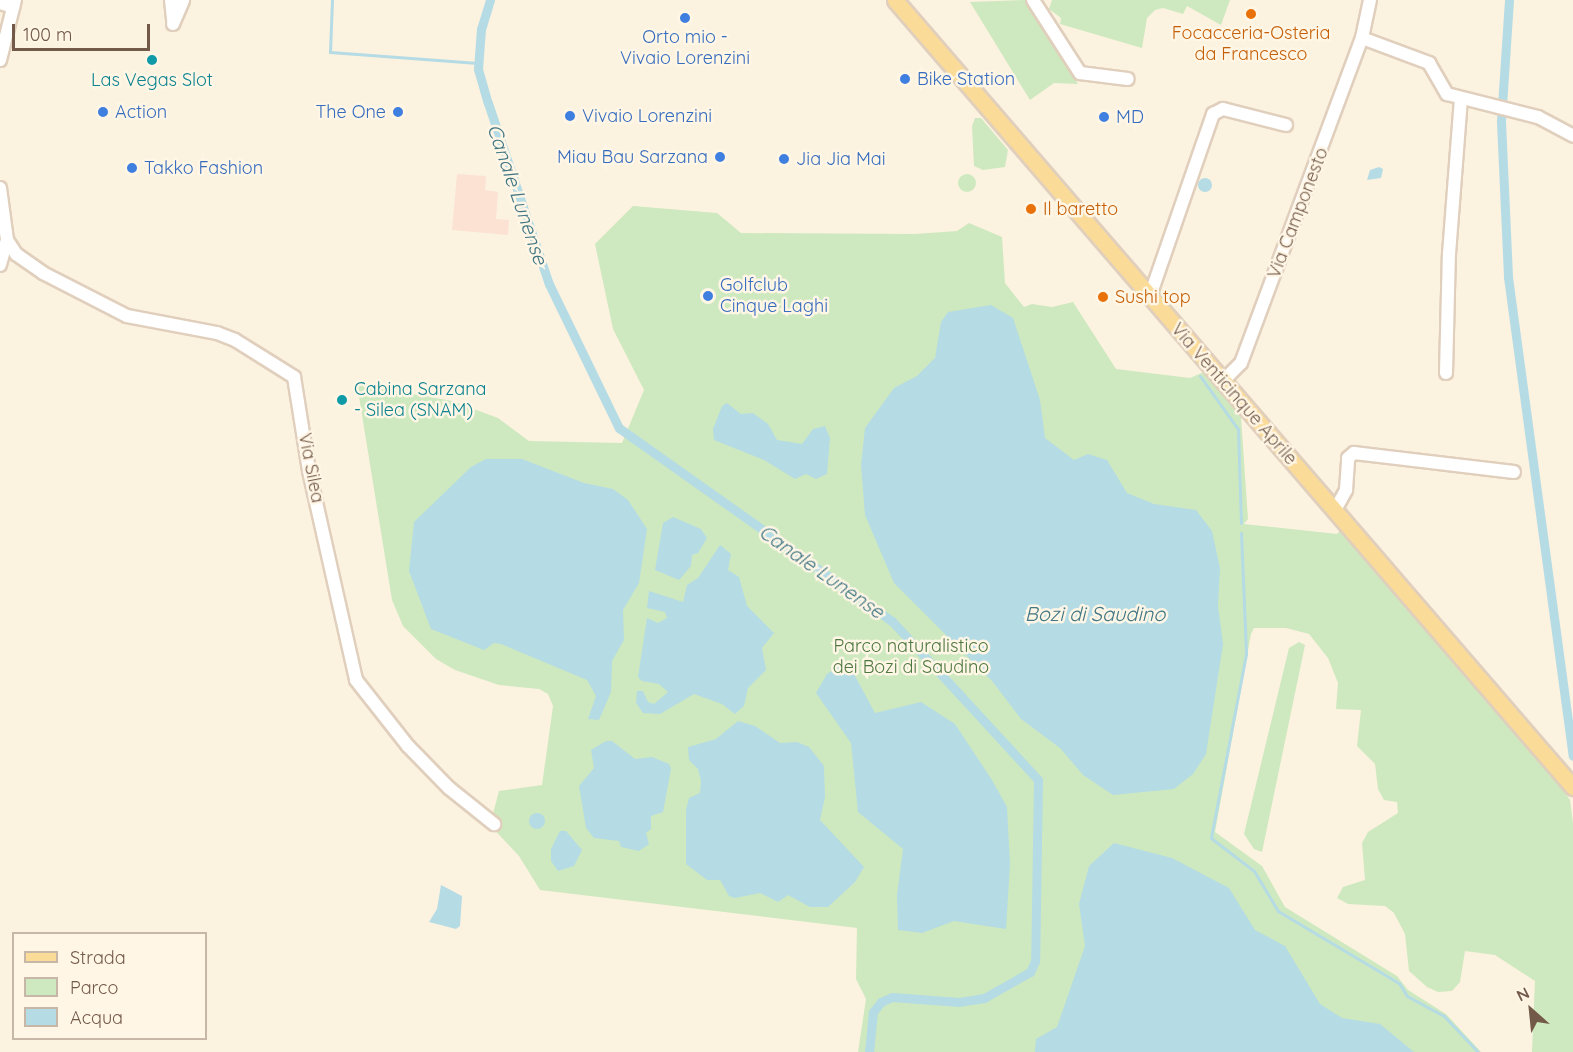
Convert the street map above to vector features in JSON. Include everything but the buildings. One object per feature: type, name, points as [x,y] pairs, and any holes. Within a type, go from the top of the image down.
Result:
[{"type":"main road","name":"Via Venticinque Aprile","points":[[895,0],[1572,786]]},
{"type":"street","points":[[171,0],[173,24],[183,0]]},
{"type":"street","points":[[1033,0],[1080,73],[1128,79]]},
{"type":"street","name":"Via Camponesto","points":[[1223,381],[1241,363],[1362,38],[1370,0]]},
{"type":"street","points":[[0,3],[14,3],[0,60]]},
{"type":"street","points":[[1362,38],[1425,61],[1447,94],[1538,117],[1573,136]]},
{"type":"street","points":[[1446,373],[1449,254],[1461,98]]},
{"type":"street","points":[[1150,296],[1213,114],[1223,109],[1286,125]]},
{"type":"street","points":[[0,188],[7,240],[0,265]]},
{"type":"street","name":"Via Silea","points":[[7,240],[16,254],[43,273],[127,316],[217,333],[235,340],[294,377],[309,471],[356,680],[408,746],[449,788],[494,824]]},
{"type":"street","points":[[1335,510],[1346,490],[1348,458],[1354,453],[1514,472]]},
{"type":"shaded area","points":[[457,174],[486,176],[485,190],[498,192],[496,219],[509,220],[508,235],[452,230]]},
{"type":"green space","points":[[1025,0],[1054,40],[1055,49],[1078,84],[1054,83],[1030,100],[970,2]]},
{"type":"green space","points":[[1052,0],[1230,0],[1221,25],[1187,6],[1183,14],[1163,8],[1155,10],[1147,18],[1142,48],[1060,24],[1061,18],[1049,9]]},
{"type":"green space","points":[[975,118],[981,118],[1008,150],[1005,167],[983,170],[974,166],[972,126]]},
{"type":"green space","points":[[967,174],[973,177],[976,183],[973,189],[967,192],[961,189],[958,183],[961,177]]},
{"type":"green space","name":"Parco naturalistico dei Bozi di Saudino","points":[[633,206],[717,213],[741,233],[915,234],[957,231],[969,223],[1002,237],[1005,283],[1024,307],[1032,304],[1052,307],[1073,302],[1116,369],[1190,378],[1204,372],[1241,417],[1248,519],[1244,524],[1337,534],[1341,530],[1551,773],[1570,800],[1573,823],[1573,1052],[1532,1052],[1535,981],[1495,955],[1465,951],[1460,982],[1452,991],[1438,992],[1427,987],[1409,971],[1405,934],[1394,913],[1385,906],[1348,904],[1337,898],[1343,887],[1365,880],[1362,843],[1368,832],[1398,813],[1397,802],[1384,800],[1378,789],[1375,764],[1357,746],[1361,710],[1336,709],[1338,683],[1328,658],[1309,634],[1286,628],[1254,628],[1251,634],[1215,832],[1262,866],[1285,907],[1397,976],[1408,990],[1446,1014],[1481,1052],[858,1052],[866,999],[856,979],[857,928],[540,890],[519,856],[490,825],[499,791],[542,785],[553,706],[548,694],[539,689],[499,685],[455,670],[436,659],[403,626],[392,600],[357,384],[452,401],[498,418],[529,441],[622,443],[644,390],[613,329],[595,244]]},
{"type":"green space","points":[[1299,642],[1305,645],[1262,852],[1254,849],[1244,834],[1289,648]]},
{"type":"water","points":[[1379,167],[1383,169],[1381,178],[1367,180],[1370,170]]},
{"type":"water","points":[[1205,178],[1210,180],[1212,185],[1210,190],[1205,192],[1200,190],[1198,185],[1200,180]]},
{"type":"water","name":"Bozi di Saudino","points":[[991,305],[1013,318],[1040,400],[1045,438],[1074,460],[1088,454],[1107,460],[1127,493],[1154,504],[1196,510],[1212,531],[1220,568],[1218,606],[1223,644],[1206,754],[1193,774],[1174,789],[1113,795],[1083,775],[1060,748],[1021,719],[992,681],[894,583],[865,515],[861,465],[865,428],[894,388],[917,376],[935,358],[941,322],[948,312]]},
{"type":"water","points":[[727,403],[741,414],[753,413],[768,424],[777,440],[802,444],[813,429],[825,426],[830,438],[827,474],[816,479],[806,474],[795,479],[764,460],[714,440],[713,429],[722,406]]},
{"type":"water","points":[[486,459],[522,459],[584,483],[613,489],[628,500],[647,529],[639,583],[623,610],[624,640],[612,661],[611,692],[599,720],[588,719],[596,696],[587,680],[501,644],[494,643],[484,650],[431,629],[409,571],[414,522],[471,467]]},
{"type":"water","points":[[673,517],[701,529],[707,538],[698,553],[692,555],[691,566],[679,580],[655,570],[663,523]]},
{"type":"water","points":[[720,545],[731,554],[728,570],[739,577],[747,606],[774,633],[762,648],[766,670],[748,688],[744,706],[735,714],[722,704],[694,694],[660,714],[643,713],[636,703],[637,691],[643,691],[648,702],[654,704],[668,692],[659,684],[642,681],[638,677],[647,618],[658,623],[667,618],[665,612],[647,608],[649,591],[683,602],[687,585],[698,578]]},
{"type":"water","points":[[847,661],[875,713],[921,702],[955,724],[992,780],[1007,807],[1010,864],[1006,929],[954,921],[922,933],[898,930],[897,895],[903,849],[858,812],[851,743],[816,693],[827,674]]},
{"type":"water","points":[[738,721],[755,726],[780,743],[797,742],[809,747],[824,766],[825,797],[820,820],[864,867],[855,882],[828,907],[810,907],[788,895],[778,902],[760,893],[735,898],[729,896],[720,880],[707,880],[686,864],[686,810],[689,798],[700,793],[701,781],[698,769],[689,760],[688,747],[716,739]]},
{"type":"water","points":[[606,741],[612,741],[635,759],[652,757],[669,764],[671,769],[663,812],[651,816],[651,829],[646,833],[649,844],[639,851],[621,847],[619,841],[594,838],[586,828],[579,786],[594,768],[591,750]]},
{"type":"water","points":[[534,813],[540,813],[545,821],[543,827],[534,829],[529,824],[529,818]]},
{"type":"water","points":[[560,831],[566,831],[582,850],[574,866],[558,871],[551,861],[551,849]]},
{"type":"water","points":[[1114,843],[1172,858],[1229,888],[1255,930],[1285,946],[1320,1004],[1342,1018],[1380,1024],[1414,1052],[1035,1052],[1036,1039],[1057,1027],[1085,946],[1079,904],[1089,866]]},
{"type":"water","points":[[441,885],[462,896],[460,926],[456,929],[429,922],[437,909]]},
{"type":"waterway","points":[[332,0],[330,52],[478,63]]},
{"type":"waterway","name":"Canale Lunense","points":[[490,0],[481,29],[478,69],[488,103],[549,284],[619,428],[892,621],[1038,780],[1035,961],[1030,972],[984,998],[959,1002],[892,997],[881,1002],[873,1012],[869,1052]]},
{"type":"waterway","points":[[1509,0],[1501,122],[1508,277],[1573,756]]},
{"type":"waterway","points":[[1200,376],[1238,429],[1241,523]]},
{"type":"waterway","points":[[1241,533],[1246,654],[1211,838],[1254,871],[1278,911],[1399,983],[1407,996],[1444,1016],[1478,1052]]},
{"type":"place","name":"Focacceria-Osteria da Francesco","points":[[1251,14]]},
{"type":"place","name":"Orto mio - Vivaio Lorenzini","points":[[685,18]]},
{"type":"place","name":"Las Vegas Slot","points":[[152,60]]},
{"type":"place","name":"Bike Station","points":[[905,79]]},
{"type":"place","name":"Action","points":[[103,112]]},
{"type":"place","name":"The One","points":[[398,112]]},
{"type":"place","name":"Vivaio Lorenzini","points":[[570,116]]},
{"type":"place","name":"MD","points":[[1104,117]]},
{"type":"place","name":"Miau Bau Sarzana","points":[[720,157]]},
{"type":"place","name":"Jia Jia Mai","points":[[784,159]]},
{"type":"place","name":"Takko Fashion","points":[[132,168]]},
{"type":"place","name":"Il baretto","points":[[1031,209]]},
{"type":"place","name":"Golfclub Cinque Laghi","points":[[708,296]]},
{"type":"place","name":"Sushi top","points":[[1103,297]]},
{"type":"place","name":"Cabina Sarzana - Silea (SNAM)","points":[[342,400]]}]
